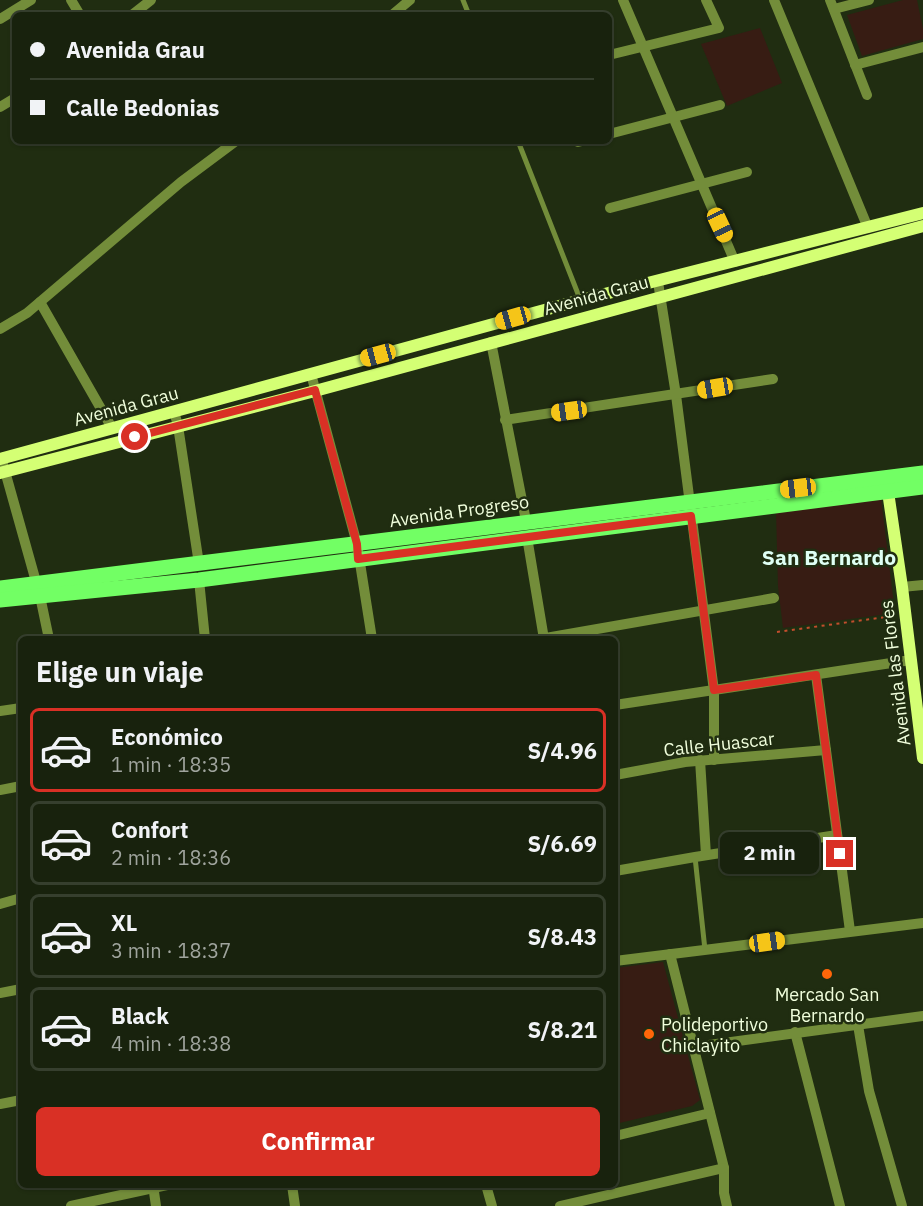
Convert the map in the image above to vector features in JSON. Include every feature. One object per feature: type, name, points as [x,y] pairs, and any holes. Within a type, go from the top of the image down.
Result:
[{"type":"main road","name":"Avenida Progreso","points":[[887,485],[923,473]]},
{"type":"main road","name":"Avenida Progreso","points":[[0,600],[38,590],[199,564],[358,551],[887,485],[923,487]]},
{"type":"main road","name":"Avenida Progreso","points":[[0,588],[38,590],[199,580],[358,551]]},
{"type":"street","points":[[1,15],[31,0]]},
{"type":"street","points":[[136,12],[151,0]]},
{"type":"street","points":[[396,12],[410,0]]},
{"type":"street","points":[[623,0],[735,262]]},
{"type":"street","points":[[612,54],[719,28],[706,0]]},
{"type":"street","points":[[774,0],[868,228]]},
{"type":"street","points":[[867,95],[832,5],[869,0]]},
{"type":"street","points":[[855,65],[923,47]]},
{"type":"street","points":[[612,133],[720,105]]},
{"type":"street","points":[[0,330],[40,302],[181,182],[232,144]]},
{"type":"street","points":[[610,208],[747,172]]},
{"type":"street","name":"Avenida Grau","points":[[1,459],[581,300],[923,213]]},
{"type":"street","name":"Avenida Grau","points":[[3,472],[923,226]]},
{"type":"street","points":[[658,282],[676,395],[714,690],[714,760]]},
{"type":"street","points":[[40,302],[112,428]]},
{"type":"street","points":[[491,342],[527,529],[543,636]]},
{"type":"street","points":[[310,374],[358,551],[372,636]]},
{"type":"street","points":[[505,420],[772,379]]},
{"type":"street","points":[[174,411],[199,564]]},
{"type":"street","points":[[1,459],[49,636]]},
{"type":"street","name":"Avenida las Flores","points":[[887,485],[906,614],[923,758]]},
{"type":"street","points":[[199,580],[205,636]]},
{"type":"street","points":[[902,587],[923,585]]},
{"type":"street","points":[[559,636],[774,598]]},
{"type":"street","points":[[618,705],[911,660]]},
{"type":"street","points":[[816,675],[850,931]]},
{"type":"street","points":[[0,711],[18,708]]},
{"type":"street","name":"Calle Huascar","points":[[618,774],[700,760],[826,750]]},
{"type":"street","points":[[700,760],[701,856]]},
{"type":"street","points":[[0,790],[18,787]]},
{"type":"street","points":[[618,870],[837,835]]},
{"type":"street","points":[[0,903],[18,899]]},
{"type":"street","points":[[618,962],[923,923]]},
{"type":"street","points":[[670,954],[724,1168],[724,1193],[727,1206]]},
{"type":"street","points":[[0,993],[18,989]]},
{"type":"street","points":[[694,1047],[923,1016]]},
{"type":"street","points":[[858,1025],[869,1091],[902,1206]]},
{"type":"street","points":[[795,1032],[840,1206]]},
{"type":"street","points":[[0,1104],[18,1101]]},
{"type":"street","points":[[618,1135],[710,1113]]},
{"type":"street","points":[[560,1206],[724,1168]]},
{"type":"street","points":[[71,1206],[145,1188]]},
{"type":"street","points":[[153,1188],[156,1206]]},
{"type":"street","points":[[292,1188],[295,1206]]},
{"type":"street","points":[[487,1188],[492,1206]]},
{"type":"lane","points":[[519,144],[581,300]]},
{"type":"lane","points":[[701,856],[705,950]]},
{"type":"path","points":[[777,632],[906,614]]},
{"type":"shaded area","points":[[903,0],[917,0],[923,39],[862,56],[847,15]]},
{"type":"shaded area","points":[[760,28],[782,83],[727,106],[701,44]]},
{"type":"shaded area","points":[[881,498],[895,613],[783,628],[778,586],[776,510]]},
{"type":"shaded area","name":"Polideportivo Chiclayito","points":[[663,962],[700,1100],[692,1106],[618,1123],[618,968]]},
{"type":"place","name":"Mercado San Bernardo","points":[[827,974]]},
{"type":"place","name":"Polideportivo Chiclayito","points":[[649,1034]]},
{"type":"district","name":"San Bernardo","points":[[829,557]]},
{"type":"route","points":[[135,437],[315,390],[357,544],[358,559],[691,516],[714,690],[816,675],[840,854]]}]
